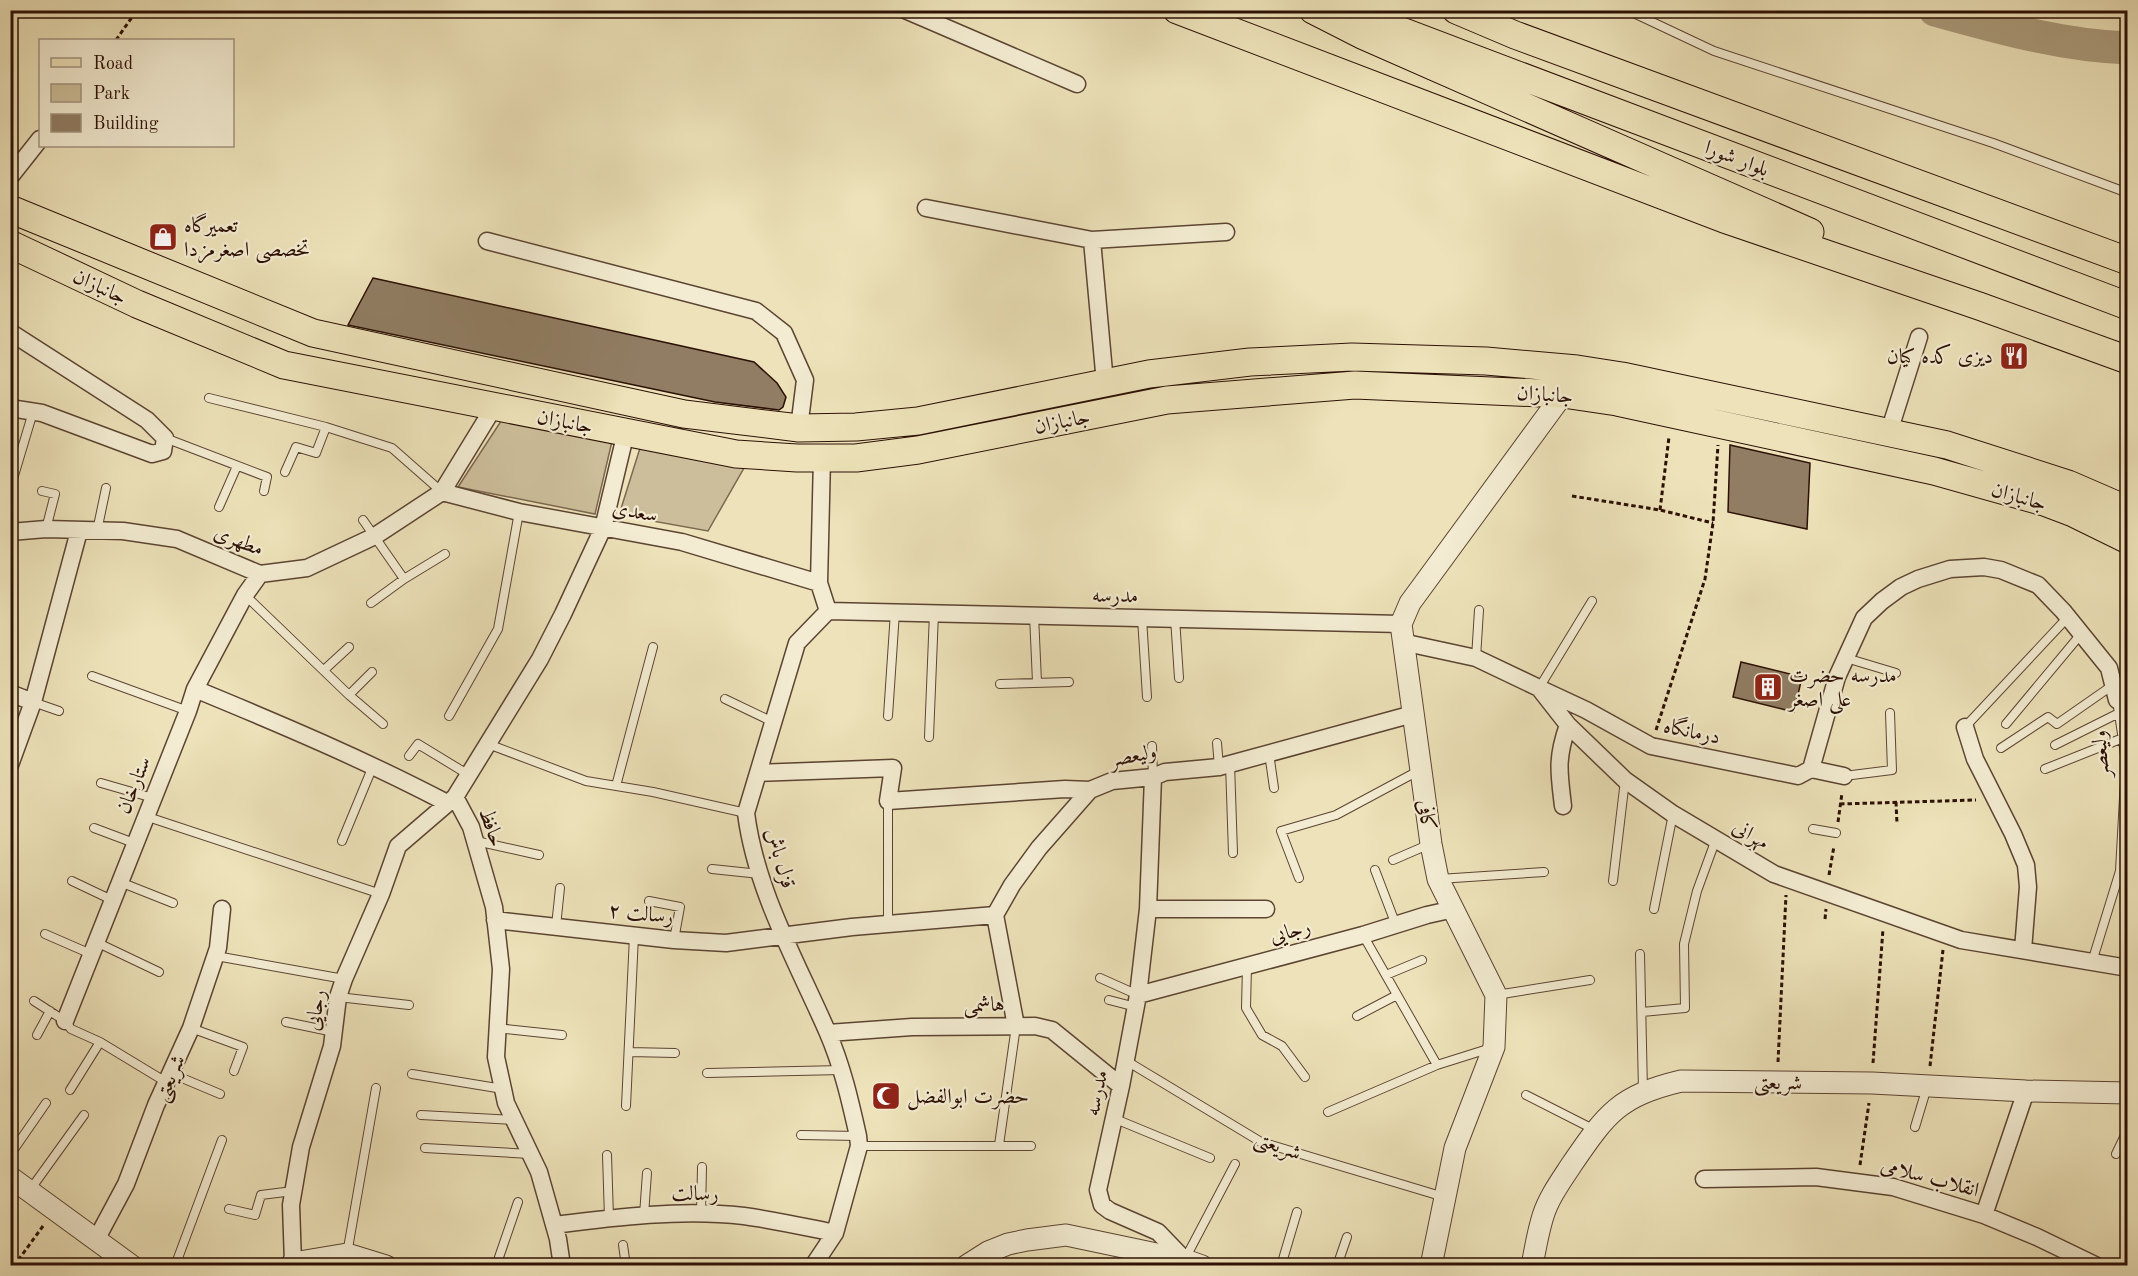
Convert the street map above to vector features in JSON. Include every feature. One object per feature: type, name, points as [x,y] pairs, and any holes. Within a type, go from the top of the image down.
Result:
[{"type":"main road","points":[[1177,10],[1724,219],[1979,306],[2127,360]]},
{"type":"main road","points":[[1312,10],[1385,45],[1979,306]]},
{"type":"main road","name":"بلوار شورا","points":[[1346,10],[2127,306]]},
{"type":"main road","name":"بلوار شورا","points":[[1456,10],[1515,35],[2127,261]]},
{"type":"main road","points":[[1478,10],[1515,35]]},
{"type":"main road","points":[[1494,10],[1515,35]]},
{"type":"main road","name":"جانبازان","points":[[10,209],[313,333],[684,414],[799,428],[856,427],[918,421],[1149,374],[1250,362],[1352,357],[1486,361],[1577,369],[1622,376],[1947,445],[2068,484],[2127,510]]},
{"type":"main road","name":"جانبازان","points":[[10,244],[137,304],[284,365],[736,454],[856,458],[918,450],[1167,400],[1355,386],[1563,393],[1617,402],[1934,471],[2033,499],[2073,513],[2127,540]]},
{"type":"main road","points":[[1563,393],[1577,369]]},
{"type":"main road","points":[[532,415],[541,413],[549,402],[547,389],[540,383]]},
{"type":"street","points":[[905,10],[1077,84]]},
{"type":"street","points":[[10,177],[39,140]]},
{"type":"street","points":[[926,208],[1092,240],[1226,232]]},
{"type":"street","points":[[1092,240],[1105,383]]},
{"type":"street","points":[[487,241],[756,311],[784,333],[805,380],[799,428]]},
{"type":"street","points":[[10,332],[147,420],[164,445],[152,454],[42,413],[10,408]]},
{"type":"street","points":[[1889,432],[1919,337]]},
{"type":"street","points":[[1401,633],[1410,603],[1563,393]]},
{"type":"street","name":"مطهری","points":[[10,532],[46,529],[123,531],[177,539],[260,574],[307,568],[375,536],[442,492],[494,407]]},
{"type":"street","name":"حافظ","points":[[562,1266],[554,1225],[539,1172],[506,1103],[496,1057],[501,969],[494,907],[471,827],[451,800],[469,775],[540,658],[603,528],[626,432]]},
{"type":"street","points":[[822,458],[819,583],[828,611]]},
{"type":"street","name":"سعدی","points":[[442,492],[519,512],[682,542],[819,583]]},
{"type":"street","points":[[10,765],[33,702],[79,531]]},
{"type":"street","name":"ولیعصر","points":[[1811,769],[1837,677],[1864,618],[1882,600],[1918,579],[1950,569],[1984,567],[2001,570],[2038,585],[2068,617],[2109,668],[2119,699]]},
{"type":"street","name":"ستارخان","points":[[65,1021],[195,689],[245,595],[260,574]]},
{"type":"street","name":"مدرسه","points":[[828,611],[1175,618],[1401,633]]},
{"type":"street","name":"قزل باش","points":[[813,1266],[835,1233],[858,1141],[842,1070],[828,1033],[783,937],[750,842],[746,813],[797,643],[828,611]]},
{"type":"street","name":"مهرانی","points":[[1401,633],[1476,658],[1539,688],[1568,725],[1625,780],[1673,814],[1774,874],[1961,940],[2127,968]]},
{"type":"street","name":"کافی","points":[[1401,633],[1438,879],[1496,995],[1494,1047],[1455,1148],[1431,1266]]},
{"type":"street","name":"درمانگاه","points":[[1539,688],[1586,710],[1651,746],[1798,776],[1811,769],[1844,776]]},
{"type":"street","points":[[195,689],[306,735],[451,800]]},
{"type":"street","points":[[10,693],[33,702]]},
{"type":"street","name":"ولیعصر","points":[[995,915],[1012,885],[1039,848],[1090,790],[1112,781],[1225,765],[1413,714]]},
{"type":"street","points":[[1563,806],[1558,763],[1568,725]]},
{"type":"street","points":[[1965,727],[1975,759],[2026,865],[2028,887],[2023,950]]},
{"type":"street","points":[[758,773],[893,768],[888,801],[1065,789],[1090,790]]},
{"type":"street","name":"مدرسه","points":[[1153,777],[1148,909],[1137,1001],[1098,1190],[1102,1205],[1110,1211],[1158,1232],[1193,1263]]},
{"type":"street","name":"رجایی","points":[[292,1264],[291,1204],[301,1147],[332,1046],[338,997],[344,979],[381,894],[398,846],[451,800]]},
{"type":"street","name":"شریعتی","points":[[96,1240],[126,1184],[168,1078],[191,1028],[216,956],[222,909]]},
{"type":"street","points":[[1148,909],[1266,909]]},
{"type":"street","name":"رجایی","points":[[1137,1001],[1247,966],[1454,909]]},
{"type":"street","points":[[995,915],[1017,1026]]},
{"type":"street","name":"رسالت ۲","points":[[495,920],[674,940],[726,943],[888,924],[995,915]]},
{"type":"street","name":"هاشمی","points":[[828,1033],[912,1027],[1035,1026],[1052,1030],[1121,1086]]},
{"type":"street","name":"شریعتی","points":[[1532,1266],[1542,1217],[1551,1195],[1609,1113],[1643,1092],[1681,1081],[1872,1083],[2026,1091],[2127,1093]]},
{"type":"street","points":[[1984,1215],[2026,1091]]},
{"type":"street","points":[[10,1177],[132,1266]]},
{"type":"street","name":"انقلاب سلامی","points":[[1704,1179],[1816,1177],[1893,1187],[1984,1215],[2097,1266]]},
{"type":"street","name":"رسالت","points":[[554,1225],[644,1215],[701,1214],[743,1216],[835,1233]]},
{"type":"street","points":[[966,1266],[988,1252],[1008,1244],[1066,1235],[1193,1263]]},
{"type":"street","points":[[292,1264],[347,1254],[386,1266]]},
{"type":"lane","points":[[1627,10],[1714,51],[1993,143],[2127,193]]},
{"type":"lane","points":[[208,398],[326,427],[392,448],[442,492]]},
{"type":"lane","points":[[10,489],[33,412]]},
{"type":"lane","points":[[285,472],[296,447],[316,453],[326,427]]},
{"type":"lane","points":[[164,445],[267,477],[264,492]]},
{"type":"lane","points":[[219,507],[237,466]]},
{"type":"lane","points":[[97,531],[106,488]]},
{"type":"lane","points":[[42,491],[55,494],[46,529]]},
{"type":"lane","points":[[449,716],[498,629],[519,512]]},
{"type":"lane","points":[[363,520],[404,579]]},
{"type":"lane","points":[[371,603],[445,554]]},
{"type":"lane","points":[[245,595],[349,695],[383,724]]},
{"type":"lane","points":[[1539,688],[1592,601]]},
{"type":"lane","points":[[1476,658],[1479,610]]},
{"type":"lane","points":[[888,716],[895,612]]},
{"type":"lane","points":[[929,737],[934,613]]},
{"type":"lane","points":[[1034,615],[1037,682]]},
{"type":"lane","points":[[1965,727],[2068,617]]},
{"type":"lane","points":[[1142,618],[1147,697]]},
{"type":"lane","points":[[1175,618],[1179,678]]},
{"type":"lane","points":[[2006,724],[2082,634]]},
{"type":"lane","points":[[324,670],[349,647]]},
{"type":"lane","points":[[616,786],[653,647]]},
{"type":"lane","points":[[1846,658],[1896,673]]},
{"type":"lane","points":[[349,695],[372,672]]},
{"type":"lane","points":[[92,676],[188,711]]},
{"type":"lane","points":[[1000,684],[1069,682]]},
{"type":"lane","points":[[725,699],[773,722]]},
{"type":"lane","points":[[2055,745],[2119,699]]},
{"type":"lane","points":[[2001,748],[2048,717],[2057,724],[2119,699]]},
{"type":"lane","name":"ولیعصر","points":[[2092,962],[2120,871],[2124,841],[2126,762],[2119,699]]},
{"type":"lane","points":[[33,702],[59,711]]},
{"type":"lane","points":[[1844,776],[1892,770],[1890,713]]},
{"type":"lane","points":[[2045,769],[2123,738]]},
{"type":"lane","points":[[1218,743],[1225,765],[1233,852]]},
{"type":"lane","points":[[409,756],[418,744],[469,775]]},
{"type":"lane","points":[[488,744],[585,781],[653,792],[746,813]]},
{"type":"lane","name":"مدرسه","points":[[1152,746],[1153,777]]},
{"type":"lane","points":[[1269,753],[1274,788]]},
{"type":"lane","points":[[342,841],[373,766]]},
{"type":"lane","points":[[1299,878],[1281,831],[1336,815],[1421,770]]},
{"type":"lane","points":[[1613,881],[1625,780]]},
{"type":"lane","points":[[101,783],[153,798]]},
{"type":"lane","points":[[888,801],[888,924]]},
{"type":"lane","points":[[1654,909],[1673,814]]},
{"type":"lane","points":[[145,815],[381,894]]},
{"type":"lane","points":[[94,828],[134,843]]},
{"type":"lane","points":[[1813,829],[1836,833]]},
{"type":"lane","points":[[1642,1012],[1685,1008],[1684,945],[1696,891],[1716,839]]},
{"type":"lane","points":[[475,841],[539,855]]},
{"type":"lane","points":[[1393,860],[1431,844]]},
{"type":"lane","points":[[712,869],[760,874]]},
{"type":"lane","points":[[1375,870],[1396,925]]},
{"type":"lane","points":[[1438,879],[1544,872]]},
{"type":"lane","points":[[72,881],[112,900]]},
{"type":"lane","points":[[119,882],[173,903]]},
{"type":"lane","points":[[556,926],[560,888]]},
{"type":"lane","points":[[649,902],[680,907],[674,940]]},
{"type":"lane","points":[[45,934],[94,948],[159,972]]},
{"type":"lane","points":[[1363,934],[1437,1065]]},
{"type":"lane","points":[[626,1106],[634,936]]},
{"type":"lane","points":[[1640,954],[1643,1092]]},
{"type":"lane","points":[[216,956],[344,979]]},
{"type":"lane","points":[[1386,975],[1422,960]]},
{"type":"lane","points":[[1247,966],[1246,1008],[1262,1035],[1282,1046],[1305,1077]]},
{"type":"lane","points":[[1100,978],[1137,1001]]},
{"type":"lane","points":[[1496,995],[1590,980]]},
{"type":"lane","points":[[1357,1016],[1397,995]]},
{"type":"lane","points":[[338,997],[410,1005]]},
{"type":"lane","points":[[1109,1000],[1137,1001]]},
{"type":"lane","points":[[34,1001],[65,1021],[71,1029],[168,1078],[220,1094]]},
{"type":"lane","points":[[37,1035],[50,1011]]},
{"type":"lane","points":[[286,1022],[334,1032]]},
{"type":"lane","points":[[999,1145],[1017,1026]]},
{"type":"lane","points":[[191,1028],[243,1047],[234,1071]]},
{"type":"lane","points":[[497,1028],[562,1035]]},
{"type":"lane","points":[[70,1090],[100,1042]]},
{"type":"lane","points":[[1328,1112],[1437,1065],[1494,1047]]},
{"type":"lane","points":[[629,1052],[675,1053]]},
{"type":"lane","name":"شریعتی","points":[[1125,1060],[1261,1142],[1445,1197]]},
{"type":"lane","points":[[707,1073],[842,1070]]},
{"type":"lane","points":[[412,1074],[503,1089]]},
{"type":"lane","points":[[1915,1127],[1927,1086]]},
{"type":"lane","points":[[347,1254],[376,1088]]},
{"type":"lane","points":[[1526,1095],[1596,1131]]},
{"type":"lane","points":[[10,1155],[46,1103]]},
{"type":"lane","points":[[29,1190],[84,1115]]},
{"type":"lane","points":[[421,1116],[514,1120]]},
{"type":"lane","points":[[1113,1118],[1210,1158]]},
{"type":"lane","points":[[2116,1154],[2127,1129]]},
{"type":"lane","points":[[801,1135],[858,1141],[1030,1146]]},
{"type":"lane","points":[[175,1266],[222,1140]]},
{"type":"lane","points":[[424,1148],[530,1154]]},
{"type":"lane","points":[[607,1155],[609,1218]]},
{"type":"lane","points":[[1193,1263],[1235,1164]]},
{"type":"lane","points":[[701,1214],[702,1167]]},
{"type":"lane","points":[[644,1215],[647,1173]]},
{"type":"lane","points":[[229,1209],[255,1215],[261,1195],[293,1191]]},
{"type":"lane","points":[[496,1266],[518,1202]]},
{"type":"lane","points":[[1281,1266],[1297,1212]]},
{"type":"lane","points":[[1337,1266],[1347,1237]]},
{"type":"lane","points":[[623,1245],[626,1266]]},
{"type":"lane","points":[[2124,1266],[2127,1260]]},
{"type":"path","points":[[118,39],[137,10]]},
{"type":"path","points":[[1660,510],[1671,414]]},
{"type":"path","points":[[1651,746],[1706,579],[1713,523],[1719,424]]},
{"type":"path","points":[[1572,496],[1660,510],[1713,523]]},
{"type":"path","points":[[1840,804],[1994,799]]},
{"type":"path","points":[[1896,802],[1897,824]]},
{"type":"path","points":[[1777,1082],[1787,878]]},
{"type":"path","points":[[1857,1183],[1872,1083],[1884,913]]},
{"type":"path","points":[[1927,1086],[1945,934]]},
{"type":"path","points":[[14,1266],[55,1210]]},
{"type":"green space","points":[[503,418],[613,437],[595,514],[458,487]]},
{"type":"green space","points":[[640,448],[744,468],[708,531],[619,515]]},
{"type":"building","points":[[373,278],[754,362],[777,383],[786,397],[783,407],[779,410],[715,402],[348,325]]},
{"type":"building","points":[[1730,445],[1810,463],[1807,529],[1728,512]]},
{"type":"building","name":"مدرسه حضرت علی اصغر","points":[[1741,662],[1802,677],[1794,712],[1733,697]]},
{"type":"waterway","points":[[1935,10],[2054,40],[2128,48]]},
{"type":"place","name":"تعمیرگاه تخصصی اصغرمزدا","points":[[163,237]]},
{"type":"place","name":"دیزی کده کیان","points":[[2014,356]]},
{"type":"place","name":"مدرسه حضرت علی اصغر","points":[[1768,687]]},
{"type":"place","name":"حضرت ابوالفضل","points":[[886,1096]]}]
